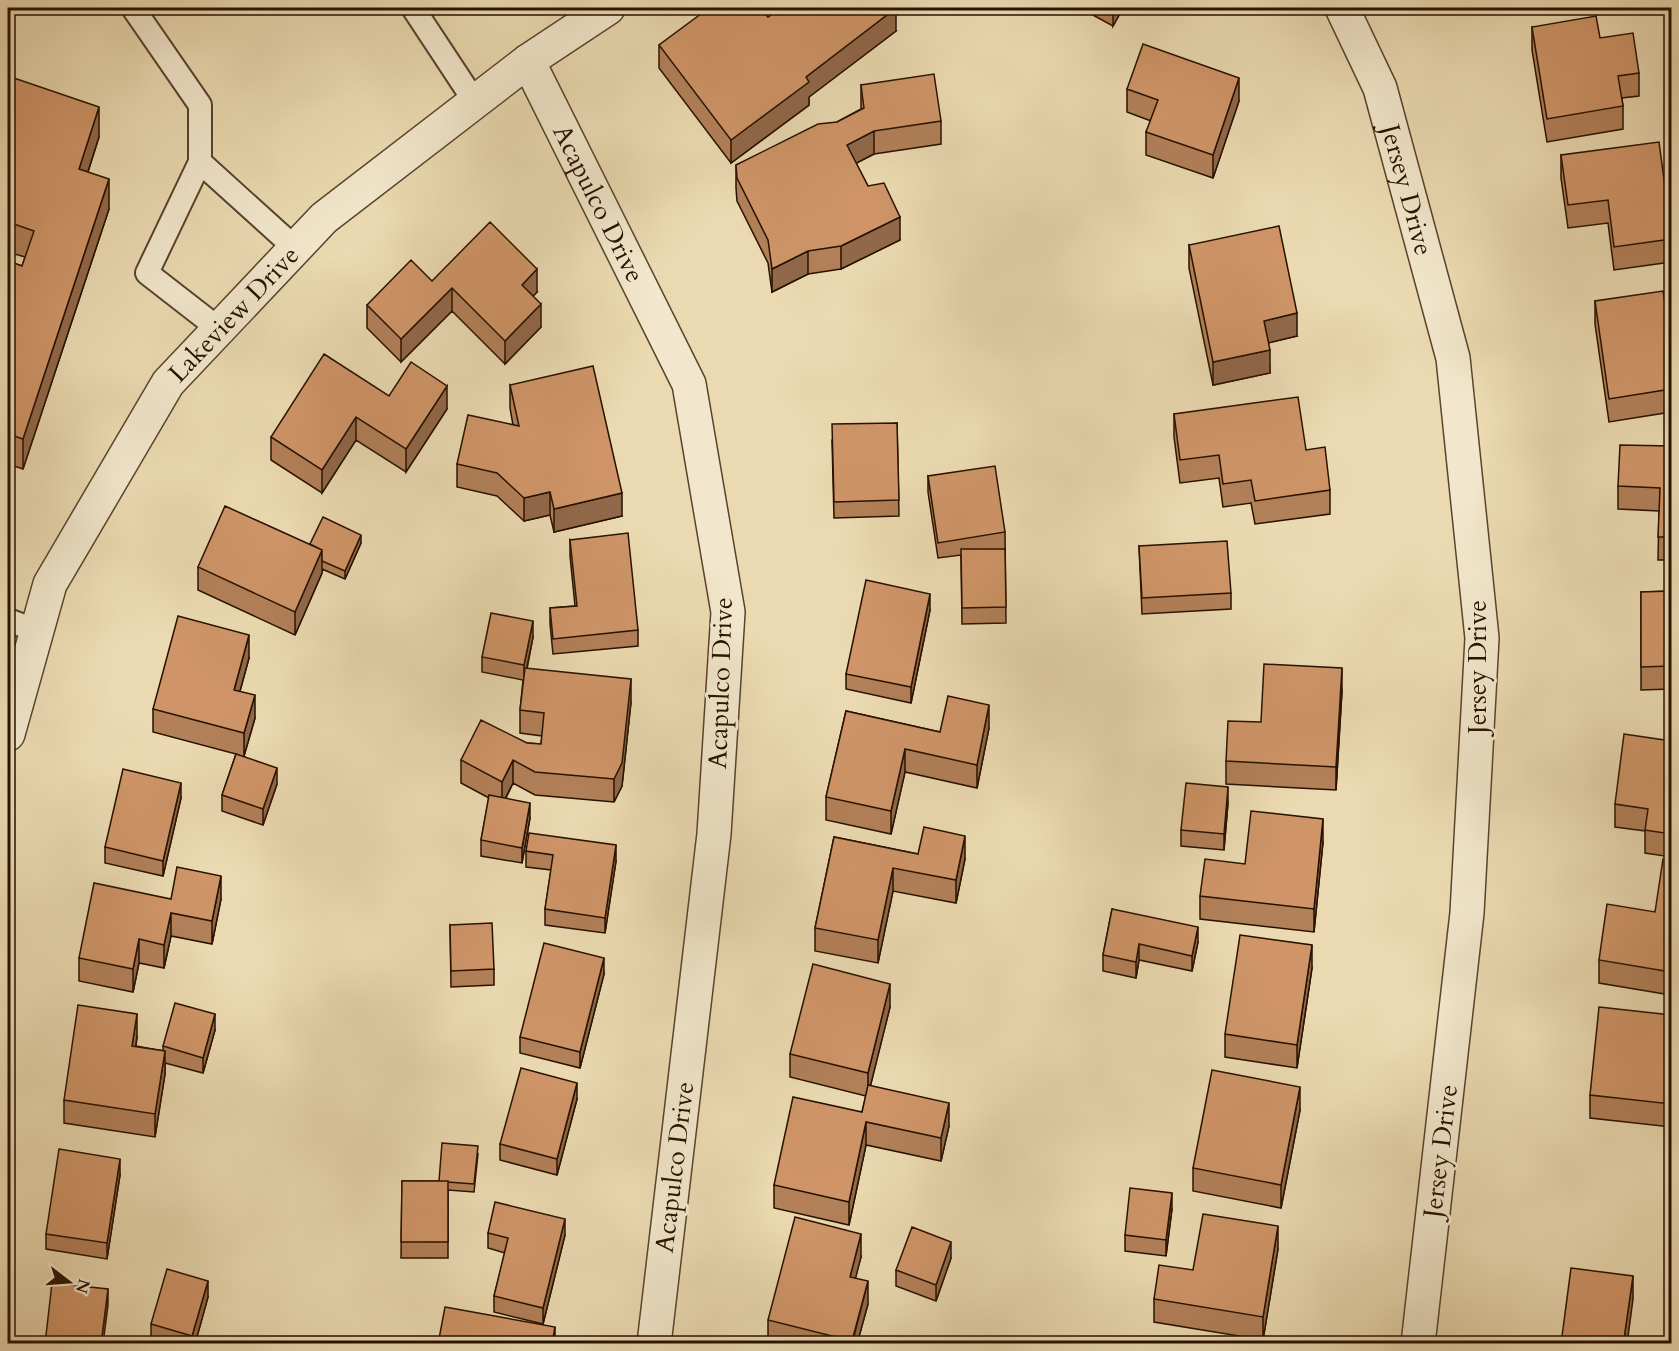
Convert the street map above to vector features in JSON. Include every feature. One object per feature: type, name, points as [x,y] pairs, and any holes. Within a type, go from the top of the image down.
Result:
[{"type":"street","name":"Lakeview Drive","points":[[8,728],[22,626],[50,584],[168,383],[324,218],[528,61],[608,8]]},
{"type":"street","name":"Jersey Drive","points":[[1342,8],[1380,88],[1453,358],[1482,638],[1467,914],[1418,1344]]},
{"type":"street","name":"Acapulco Drive","points":[[528,61],[689,384],[728,612],[714,834],[654,1344]]},
{"type":"lane","points":[[132,8],[200,105],[200,162],[147,273],[219,329]]},
{"type":"lane","points":[[413,8],[475,102]]},
{"type":"lane","points":[[200,162],[296,248]]},
{"type":"building","points":[[709,8],[760,8],[768,17],[781,8],[896,8],[806,77],[809,82],[731,140],[659,45]]},
{"type":"building","points":[[1596,16],[1600,38],[1633,33],[1639,73],[1618,76],[1623,106],[1547,119],[1532,27]]},
{"type":"building","points":[[1143,44],[1239,78],[1213,155],[1146,132],[1158,100],[1127,89]]},
{"type":"building","points":[[934,74],[941,121],[874,131],[847,145],[868,186],[884,183],[900,217],[841,246],[808,251],[772,269],[768,240],[737,178],[736,165],[818,124],[837,122],[864,108],[861,85]]},
{"type":"building","points":[[8,76],[99,107],[79,169],[109,179],[23,439],[8,434],[8,261],[22,266],[34,231],[8,222]]},
{"type":"building","points":[[1659,142],[1671,239],[1614,247],[1608,200],[1568,205],[1561,155]]},
{"type":"building","points":[[490,222],[537,269],[522,285],[541,304],[505,341],[452,288],[401,339],[367,305],[411,260],[432,281]]},
{"type":"building","points":[[1279,226],[1297,313],[1264,321],[1270,350],[1213,362],[1189,245]]},
{"type":"building","points":[[1663,291],[1671,334],[1671,389],[1609,399],[1595,301]]},
{"type":"building","points":[[324,354],[389,396],[411,362],[447,386],[406,449],[356,417],[322,470],[271,437]]},
{"type":"building","points":[[593,366],[622,493],[554,509],[550,492],[524,498],[497,473],[457,464],[468,415],[519,426],[510,385]]},
{"type":"building","points":[[1298,397],[1306,450],[1325,447],[1330,490],[1255,501],[1251,480],[1223,484],[1219,455],[1180,460],[1174,414]]},
{"type":"building","points":[[897,423],[899,500],[834,502],[832,424]]},
{"type":"building","points":[[1620,445],[1671,446],[1671,537],[1658,537],[1660,488],[1618,486]]},
{"type":"building","points":[[995,466],[1005,532],[938,543],[928,476]]},
{"type":"building","points":[[225,506],[322,550],[295,612],[198,567]]},
{"type":"building","points":[[323,517],[361,535],[345,571],[322,561],[322,550],[310,544]]},
{"type":"building","points":[[628,533],[638,630],[553,639],[550,608],[577,606],[570,540]]},
{"type":"building","points":[[1227,541],[1231,593],[1142,598],[1139,546]]},
{"type":"building","points":[[961,549],[1005,549],[1006,607],[962,608]]},
{"type":"building","points":[[866,580],[930,594],[911,687],[846,674]]},
{"type":"building","points":[[1671,591],[1671,666],[1641,667],[1641,592]]},
{"type":"building","points":[[491,613],[533,621],[524,665],[482,657]]},
{"type":"building","points":[[178,616],[249,635],[234,690],[255,695],[244,733],[153,709]]},
{"type":"building","points":[[1264,664],[1342,668],[1336,767],[1226,761],[1228,721],[1261,722]]},
{"type":"building","points":[[525,668],[631,679],[622,763],[614,779],[535,772],[513,760],[502,782],[461,760],[481,720],[527,743],[541,744],[544,713],[520,710]]},
{"type":"building","points":[[948,696],[989,705],[977,765],[905,749],[891,811],[826,797],[846,711],[940,732]]},
{"type":"building","points":[[1624,734],[1671,741],[1671,834],[1645,830],[1648,809],[1615,804]]},
{"type":"building","points":[[236,754],[277,768],[263,809],[222,795]]},
{"type":"building","points":[[123,769],[181,783],[163,861],[105,847]]},
{"type":"building","points":[[1186,783],[1228,787],[1224,834],[1181,830]]},
{"type":"building","points":[[489,795],[530,803],[522,848],[481,840]]},
{"type":"building","points":[[1251,811],[1323,819],[1314,909],[1200,896],[1205,859],[1245,864]]},
{"type":"building","points":[[924,827],[965,836],[956,880],[893,868],[878,940],[815,928],[834,837],[918,854]]},
{"type":"building","points":[[529,833],[616,845],[605,918],[545,909],[553,855],[526,851]]},
{"type":"building","points":[[1663,859],[1671,860],[1671,972],[1599,960],[1607,904],[1655,912]]},
{"type":"building","points":[[177,867],[221,876],[212,921],[171,913],[164,945],[139,939],[133,969],[79,958],[94,883],[171,899]]},
{"type":"building","points":[[1112,909],[1198,927],[1192,956],[1139,944],[1136,962],[1103,955]]},
{"type":"building","points":[[492,923],[494,969],[451,971],[450,925]]},
{"type":"building","points":[[1240,935],[1312,945],[1297,1045],[1225,1034]]},
{"type":"building","points":[[544,943],[604,958],[580,1052],[520,1037]]},
{"type":"building","points":[[813,964],[890,984],[868,1073],[790,1054]]},
{"type":"building","points":[[175,1003],[215,1014],[203,1058],[163,1046]]},
{"type":"building","points":[[78,1005],[137,1014],[132,1046],[165,1051],[155,1114],[64,1100]]},
{"type":"building","points":[[1599,1007],[1671,1015],[1671,1104],[1590,1095]]},
{"type":"building","points":[[521,1068],[577,1083],[557,1159],[500,1144]]},
{"type":"building","points":[[1212,1070],[1300,1087],[1281,1185],[1193,1168]]},
{"type":"building","points":[[868,1085],[949,1103],[941,1138],[866,1122],[849,1202],[774,1185],[793,1097],[862,1112]]},
{"type":"building","points":[[442,1143],[478,1146],[474,1184],[439,1181]]},
{"type":"building","points":[[59,1149],[120,1159],[107,1243],[46,1234]]},
{"type":"building","points":[[402,1181],[448,1181],[448,1242],[401,1242]]},
{"type":"building","points":[[1130,1188],[1172,1193],[1166,1240],[1125,1235]]},
{"type":"building","points":[[495,1202],[565,1219],[543,1308],[494,1296],[508,1238],[488,1233]]},
{"type":"building","points":[[1203,1214],[1278,1226],[1263,1317],[1154,1299],[1159,1265],[1193,1270]]},
{"type":"building","points":[[795,1217],[861,1234],[850,1277],[868,1281],[852,1341],[768,1320]]},
{"type":"building","points":[[912,1227],[951,1242],[936,1285],[896,1270]]},
{"type":"building","points":[[1571,1268],[1633,1276],[1624,1339],[1655,1344],[1561,1344]]},
{"type":"building","points":[[167,1269],[208,1281],[192,1336],[151,1324]]},
{"type":"building","points":[[52,1283],[108,1289],[101,1344],[45,1344]]},
{"type":"building","points":[[445,1307],[555,1327],[552,1344],[438,1344]]}]
